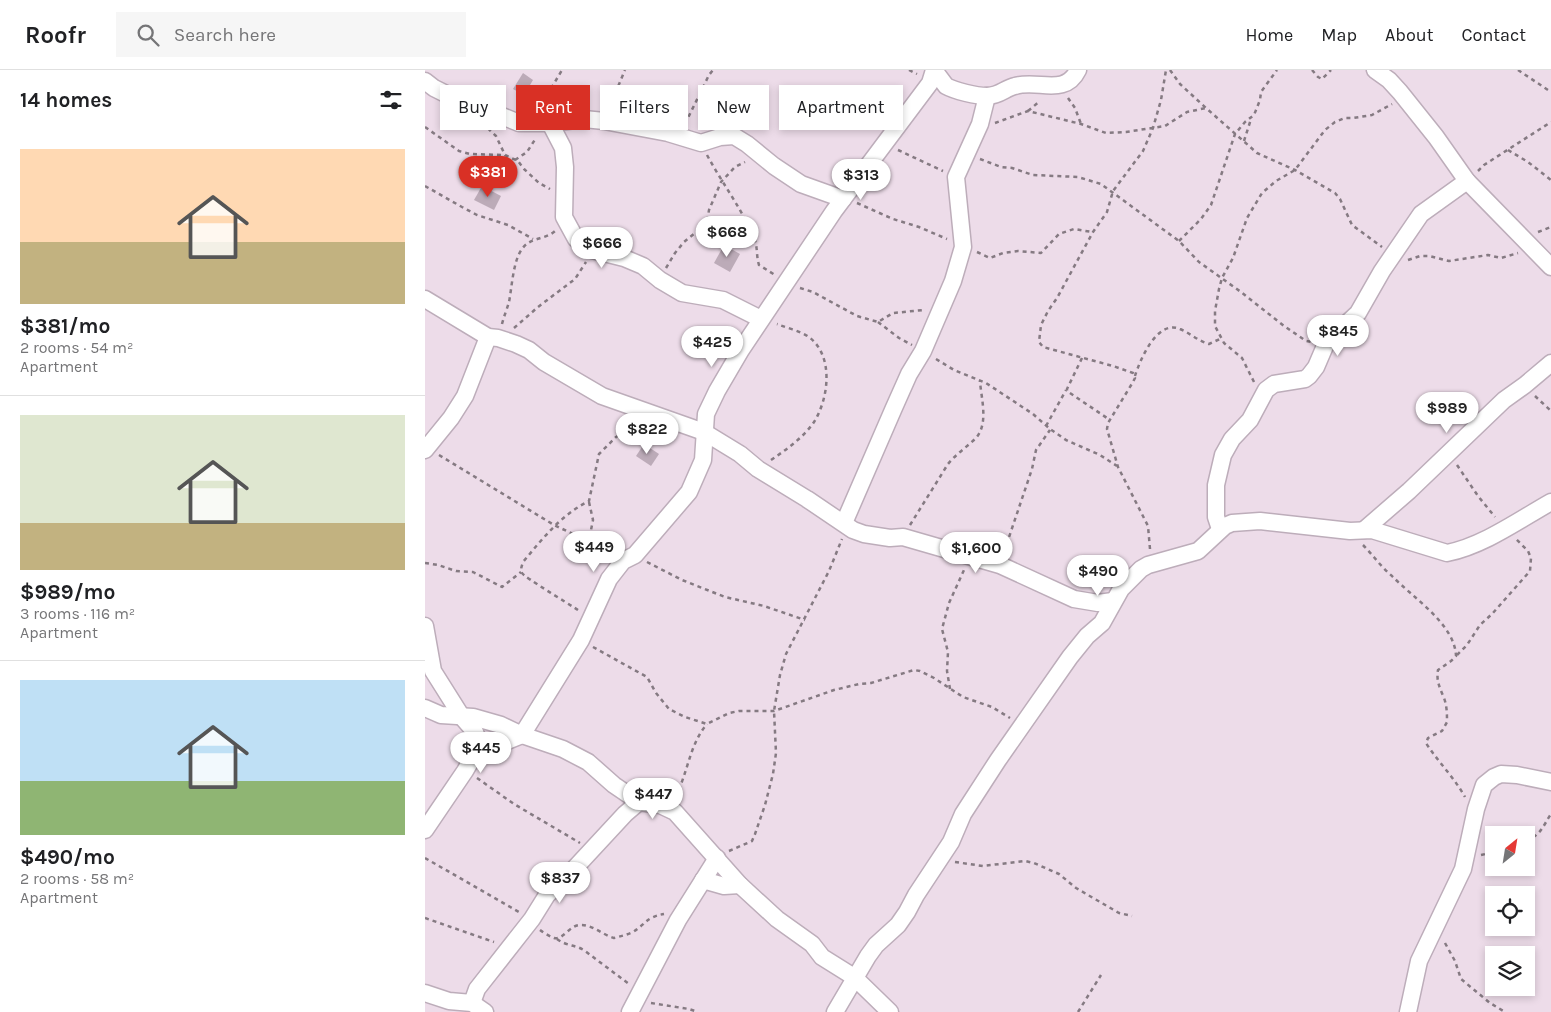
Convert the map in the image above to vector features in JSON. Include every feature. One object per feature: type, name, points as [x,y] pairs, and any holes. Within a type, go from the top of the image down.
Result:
[{"type":"street","points":[[934,70],[945,86],[987,96],[1003,93],[1015,86],[1067,83],[1074,78],[1078,70]]},
{"type":"street","points":[[480,745],[495,746],[522,735],[581,640],[609,579],[689,492],[703,460],[705,414],[717,391],[761,319],[843,199],[930,83],[934,70]]},
{"type":"street","points":[[1375,70],[1389,80],[1404,98],[1467,181],[1551,267]]},
{"type":"street","points":[[425,81],[446,94],[481,105],[516,121]]},
{"type":"street","points":[[844,523],[909,374],[923,351],[953,281],[963,247],[956,177],[977,130],[987,96]]},
{"type":"street","points":[[553,130],[564,153],[564,213],[576,239],[592,250],[639,264],[660,280],[682,293],[723,300],[761,319]]},
{"type":"street","points":[[655,130],[701,143],[720,137],[734,136],[741,139],[801,184],[843,199]]},
{"type":"street","points":[[1220,529],[1216,517],[1216,485],[1223,455],[1232,439],[1250,420],[1266,390],[1274,384],[1306,378],[1316,367],[1325,346],[1358,313],[1382,271],[1421,214],[1467,181]]},
{"type":"street","points":[[425,298],[496,338],[529,350],[544,362],[602,396],[704,432],[853,530],[863,534],[890,538],[903,537],[1000,565],[1075,599],[1098,603],[1113,601]]},
{"type":"street","points":[[426,449],[451,418],[465,396],[496,338]]},
{"type":"street","points":[[1357,531],[1449,453],[1504,400],[1525,386],[1551,363]]},
{"type":"street","points":[[835,1012],[854,978],[876,945],[903,918],[951,842],[963,814],[997,760],[1070,657],[1087,636],[1102,623],[1113,601],[1141,569],[1148,565],[1197,551],[1206,545],[1220,529],[1232,524],[1260,521],[1357,531],[1372,530],[1447,553],[1459,551],[1473,545],[1551,502]]},
{"type":"street","points":[[425,626],[433,671],[462,717],[475,732],[480,745]]},
{"type":"street","points":[[425,708],[441,715],[473,717],[501,724],[522,735],[563,749],[582,759],[639,802],[669,808],[675,812],[741,885],[777,919],[812,944],[822,957],[854,978],[890,1012]]},
{"type":"street","points":[[425,830],[480,745]]},
{"type":"street","points":[[1408,1012],[1419,961],[1463,869],[1476,809],[1484,785],[1501,774],[1517,775],[1551,782]]},
{"type":"street","points":[[425,994],[479,1007],[477,989],[530,921],[547,895],[625,814],[639,802]]},
{"type":"street","points":[[635,1002],[685,910],[717,858]]},
{"type":"street","points":[[703,880],[724,886],[741,885]]},
{"type":"path","points":[[553,85],[562,70]]},
{"type":"path","points":[[619,85],[625,70]]},
{"type":"path","points":[[680,136],[699,94],[713,70]]},
{"type":"path","points":[[1168,70],[1206,108],[1257,152],[1295,170],[1335,193],[1340,199],[1352,225],[1394,255]]},
{"type":"path","points":[[1135,378],[1133,373],[1128,371],[1043,348],[1039,342],[1040,331],[1048,310],[1057,298],[1093,232],[1107,212],[1113,191],[1143,151],[1153,128],[1168,70]]},
{"type":"path","points":[[1244,141],[1264,86],[1277,70]]},
{"type":"path","points":[[1312,70],[1322,79],[1331,70]]},
{"type":"path","points":[[1518,70],[1551,92]]},
{"type":"path","points":[[1065,95],[1075,108],[1081,124]]},
{"type":"path","points":[[1266,390],[1253,381],[1242,358],[1224,343],[1215,326],[1215,311],[1222,278],[1233,258],[1247,218],[1262,193],[1275,181],[1295,170],[1325,130],[1335,122],[1345,118],[1372,115],[1404,98]]},
{"type":"path","points":[[977,130],[1028,111],[1081,124],[1106,133],[1126,132],[1165,126],[1193,110],[1206,108]]},
{"type":"path","points":[[1179,241],[1201,219],[1211,205],[1235,134],[1252,117]]},
{"type":"path","points":[[1467,181],[1484,165],[1551,122]]},
{"type":"path","points":[[425,127],[459,151],[469,154],[505,155],[518,161],[539,183],[549,189],[564,213],[558,228],[552,234],[533,239],[521,249],[516,264],[509,302],[496,338]]},
{"type":"path","points":[[489,130],[496,136],[505,155]]},
{"type":"path","points":[[515,160],[527,152],[540,135],[548,130]]},
{"type":"path","points":[[701,143],[721,182],[750,229],[757,245],[759,265],[798,288],[813,292],[857,316],[878,322],[899,338],[954,370],[980,381],[1005,395],[1066,440],[1100,455],[1119,467]]},
{"type":"path","points":[[885,144],[956,177]]},
{"type":"path","points":[[1508,150],[1528,162],[1551,180]]},
{"type":"path","points":[[660,280],[675,253],[695,232],[705,225],[721,182],[735,167],[759,153]]},
{"type":"path","points":[[967,154],[1001,167],[1012,168],[1033,175],[1078,178],[1101,184],[1179,241],[1199,262],[1283,326],[1306,341],[1325,346]]},
{"type":"path","points":[[425,186],[469,211],[508,225],[533,239]]},
{"type":"path","points":[[843,199],[919,227],[990,258],[1003,253],[1041,253],[1059,234],[1074,229],[1093,232]]},
{"type":"path","points":[[705,225],[735,225],[750,229]]},
{"type":"path","points":[[1382,271],[1420,256],[1429,256],[1449,261],[1488,255],[1501,258],[1531,247]]},
{"type":"path","points":[[496,338],[575,279],[592,250]]},
{"type":"path","points":[[878,322],[893,313],[941,310]]},
{"type":"path","points":[[758,469],[794,444],[814,421],[823,401],[827,367],[823,355],[810,338],[800,332],[761,319]]},
{"type":"path","points":[[1148,565],[1150,542],[1148,526],[1119,467],[1107,429],[1110,420],[1135,378],[1139,364],[1149,344],[1169,328],[1181,329],[1209,344],[1221,338]]},
{"type":"path","points":[[1046,426],[1082,358]]},
{"type":"path","points":[[903,537],[948,464],[954,456],[978,436],[983,410],[980,381]]},
{"type":"path","points":[[1525,386],[1551,411]]},
{"type":"path","points":[[1067,389],[1071,394],[1110,420]]},
{"type":"path","points":[[590,542],[593,520],[589,502],[599,454],[616,437],[654,415]]},
{"type":"path","points":[[1000,565],[1011,527],[1033,469],[1035,450],[1051,429]]},
{"type":"path","points":[[426,449],[554,526],[725,597],[764,606],[805,620]]},
{"type":"path","points":[[1449,453],[1489,511],[1506,527],[1531,558],[1530,571],[1481,625],[1467,645],[1451,661],[1437,670],[1438,686],[1444,699],[1447,722],[1442,731],[1428,738],[1426,743],[1436,759],[1460,787],[1464,796],[1476,809]]},
{"type":"path","points":[[425,562],[456,571],[473,572],[502,587],[521,572],[523,562],[554,526],[570,512],[589,502]]},
{"type":"path","points":[[717,858],[751,841],[755,834],[773,774],[776,753],[774,711],[780,675],[786,654],[805,620],[842,542],[844,523]]},
{"type":"path","points":[[1357,531],[1391,576],[1441,622],[1456,650],[1456,656]]},
{"type":"path","points":[[950,690],[947,666],[948,652],[943,629],[945,616],[963,573],[975,558]]},
{"type":"path","points":[[521,572],[527,579],[567,602],[591,620]]},
{"type":"path","points":[[581,640],[647,677],[656,693],[669,709],[685,717],[707,724]]},
{"type":"path","points":[[669,808],[680,789],[689,758],[700,732],[707,724],[739,711],[774,711],[834,690],[871,683],[914,670],[934,678],[950,690],[993,707],[1022,726]]},
{"type":"path","points":[[465,770],[514,804],[592,850]]},
{"type":"path","points":[[1535,837],[1551,814]]},
{"type":"path","points":[[425,858],[530,921],[565,945],[580,947],[635,1002],[689,1009],[698,1012]]},
{"type":"path","points":[[941,858],[961,864],[983,866],[1025,861],[1034,863],[1059,874],[1076,888],[1119,913],[1132,916]]},
{"type":"path","points":[[556,938],[559,938],[575,925],[589,926],[614,938],[635,930],[654,916],[685,910]]},
{"type":"path","points":[[425,918],[508,948]]},
{"type":"path","points":[[1444,939],[1455,961],[1461,979],[1490,1003],[1505,1012]]},
{"type":"path","points":[[1078,1012],[1101,975]]},
{"type":"building","points":[[523,73],[533,80],[530,85],[516,85],[516,91],[513,89]]},
{"type":"building","points":[[482,186],[501,196],[494,210],[474,200]]},
{"type":"building","points":[[724,245],[740,254],[730,272],[714,263]]},
{"type":"building","points":[[644,444],[659,454],[651,466],[636,456]]}]
